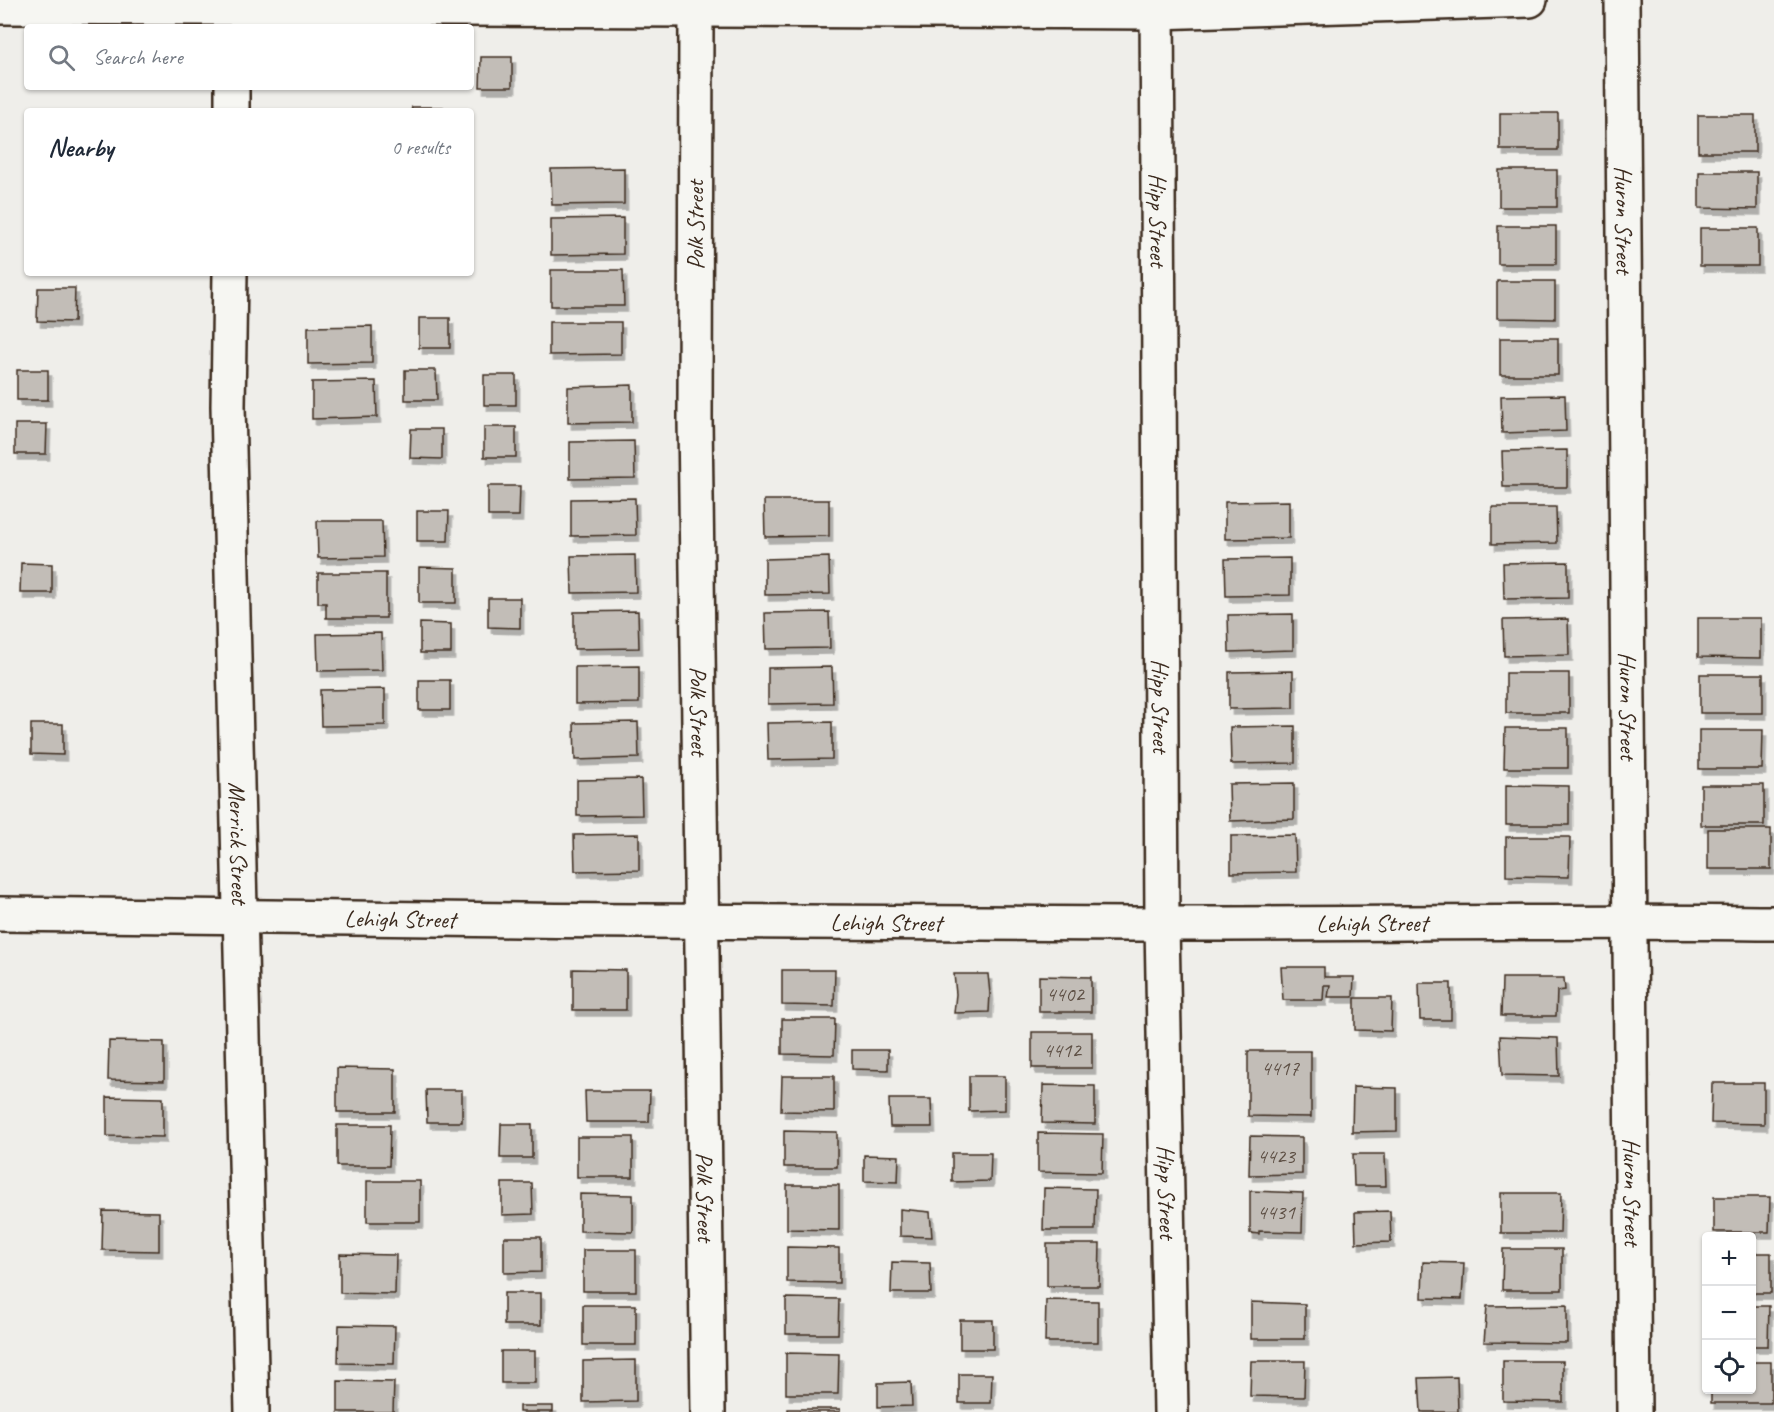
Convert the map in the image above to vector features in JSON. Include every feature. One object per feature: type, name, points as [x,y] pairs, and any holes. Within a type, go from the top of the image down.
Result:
[{"type":"street","points":[[0,6],[233,11],[696,10],[1530,0]]},
{"type":"street","name":"Huron Street","points":[[1622,0],[1634,1412]]},
{"type":"street","name":"Hipp Street","points":[[1157,6],[1162,924],[1172,1412]]},
{"type":"street","name":"Polk Street","points":[[696,10],[695,419],[708,1412]]},
{"type":"street","points":[[232,90],[232,108]]},
{"type":"street","name":"Merrick Street","points":[[230,276],[228,417],[252,1412]]},
{"type":"street","name":"Lehigh Street","points":[[0,914],[240,918],[1162,924],[1631,921],[1774,923]]},
{"type":"building","points":[[481,57],[512,57],[512,87],[480,87]]},
{"type":"building","points":[[412,107],[443,107],[443,108]]},
{"type":"building","points":[[1500,113],[1558,113],[1558,150],[1500,150]]},
{"type":"building","points":[[1698,115],[1755,115],[1755,152],[1698,152]]},
{"type":"building","points":[[624,168],[624,204],[552,205],[551,169]]},
{"type":"building","points":[[1499,170],[1557,170],[1557,207],[1499,207]]},
{"type":"building","points":[[1699,172],[1757,172],[1757,209],[1699,208]]},
{"type":"building","points":[[623,218],[623,254],[551,255],[551,219]]},
{"type":"building","points":[[1498,226],[1556,226],[1556,264],[1498,264]]},
{"type":"building","points":[[1700,228],[1758,228],[1758,266],[1700,266]]},
{"type":"building","points":[[551,270],[623,270],[624,306],[551,306]]},
{"type":"building","points":[[1497,281],[1555,281],[1555,319],[1497,318]]},
{"type":"building","points":[[38,288],[75,288],[74,322],[37,321]]},
{"type":"building","points":[[419,318],[450,318],[450,348],[419,348]]},
{"type":"building","points":[[549,322],[621,322],[621,354],[549,355]]},
{"type":"building","points":[[372,326],[372,363],[308,364],[308,327]]},
{"type":"building","points":[[1500,338],[1558,338],[1558,375],[1500,375]]},
{"type":"building","points":[[17,370],[48,370],[48,400],[17,400]]},
{"type":"building","points":[[405,370],[436,370],[437,400],[405,400]]},
{"type":"building","points":[[484,375],[516,375],[516,405],[484,405]]},
{"type":"building","points":[[376,381],[377,417],[312,419],[312,382]]},
{"type":"building","points":[[632,385],[632,422],[568,423],[568,387]]},
{"type":"building","points":[[1565,395],[1566,431],[1502,433],[1501,396]]},
{"type":"building","points":[[15,424],[47,424],[46,454],[15,454]]},
{"type":"building","points":[[484,427],[516,427],[516,457],[484,457]]},
{"type":"building","points":[[411,429],[442,429],[442,459],[410,458]]},
{"type":"building","points":[[634,441],[635,478],[570,479],[570,442]]},
{"type":"building","points":[[1567,450],[1567,487],[1503,487],[1502,451]]},
{"type":"building","points":[[488,486],[520,486],[519,516],[488,516]]},
{"type":"building","points":[[635,498],[636,535],[571,536],[571,499]]},
{"type":"building","points":[[764,500],[829,500],[829,536],[765,537]]},
{"type":"building","points":[[1289,501],[1289,538],[1225,539],[1225,502]]},
{"type":"building","points":[[1492,507],[1556,507],[1557,543],[1492,544]]},
{"type":"building","points":[[417,511],[449,511],[448,541],[417,541]]},
{"type":"building","points":[[317,521],[382,521],[383,557],[318,558]]},
{"type":"building","points":[[635,555],[636,592],[572,593],[571,556]]},
{"type":"building","points":[[829,557],[830,594],[765,595],[765,559]]},
{"type":"building","points":[[1290,558],[1290,595],[1226,596],[1225,559]]},
{"type":"building","points":[[1568,562],[1568,598],[1504,599],[1503,563]]},
{"type":"building","points":[[21,563],[52,564],[52,593],[20,593]]},
{"type":"building","points":[[419,567],[456,568],[456,603],[419,603]]},
{"type":"building","points":[[318,573],[386,573],[386,618],[326,618],[326,603],[318,603]]},
{"type":"building","points":[[488,598],[520,598],[520,628],[488,627]]},
{"type":"building","points":[[638,611],[639,648],[574,649],[574,612]]},
{"type":"building","points":[[829,612],[830,648],[766,649],[765,613]]},
{"type":"building","points":[[1293,614],[1293,650],[1229,652],[1228,615]]},
{"type":"building","points":[[1698,618],[1761,618],[1761,658],[1698,657]]},
{"type":"building","points":[[1568,619],[1569,655],[1504,656],[1503,620]]},
{"type":"building","points":[[420,623],[451,624],[451,653],[420,653]]},
{"type":"building","points":[[381,633],[382,670],[318,671],[317,634]]},
{"type":"building","points":[[639,666],[639,703],[575,704],[575,667]]},
{"type":"building","points":[[832,667],[833,703],[768,704],[768,668]]},
{"type":"building","points":[[1293,671],[1293,708],[1229,709],[1229,672]]},
{"type":"building","points":[[1506,673],[1569,673],[1569,713],[1506,713]]},
{"type":"building","points":[[1700,674],[1763,674],[1763,713],[1700,713]]},
{"type":"building","points":[[419,680],[450,680],[450,710],[419,710]]},
{"type":"building","points":[[385,689],[385,725],[321,726],[320,690]]},
{"type":"building","points":[[638,722],[639,758],[575,760],[574,723]]},
{"type":"building","points":[[832,722],[832,759],[768,760],[767,723]]},
{"type":"building","points":[[31,724],[63,724],[63,755],[31,754]]},
{"type":"building","points":[[1295,726],[1295,763],[1231,764],[1230,727]]},
{"type":"building","points":[[1505,728],[1568,728],[1568,768],[1504,768]]},
{"type":"building","points":[[1699,730],[1763,730],[1762,769],[1699,769]]},
{"type":"building","points":[[641,779],[642,815],[577,816],[577,780]]},
{"type":"building","points":[[1294,783],[1294,819],[1230,821],[1229,784]]},
{"type":"building","points":[[1506,785],[1569,786],[1569,825],[1506,825]]},
{"type":"building","points":[[1701,785],[1764,785],[1764,825],[1701,825]]},
{"type":"building","points":[[1708,829],[1771,829],[1771,869],[1708,869]]},
{"type":"building","points":[[639,834],[639,870],[575,871],[574,835]]},
{"type":"building","points":[[1295,835],[1296,872],[1231,873],[1231,836]]},
{"type":"building","points":[[1506,837],[1570,837],[1569,877],[1506,876]]},
{"type":"building","points":[[1281,967],[1324,967],[1324,977],[1354,977],[1353,997],[1328,997],[1330,985],[1324,985],[1323,1000],[1283,1000]]},
{"type":"building","points":[[573,969],[626,970],[626,1010],[573,1010]]},
{"type":"building","points":[[782,970],[835,970],[834,1006],[782,1005]]},
{"type":"building","points":[[954,974],[988,974],[989,1012],[954,1013],[956,994]]},
{"type":"building","points":[[1039,976],[1091,977],[1091,1012],[1039,1012]]},
{"type":"building","points":[[1502,978],[1564,978],[1565,990],[1557,991],[1556,1016],[1501,1016]]},
{"type":"building","points":[[1419,983],[1451,983],[1451,1020],[1420,1020]]},
{"type":"building","points":[[1355,998],[1392,998],[1391,1031],[1355,1030]]},
{"type":"building","points":[[782,1019],[835,1019],[834,1055],[782,1054]]},
{"type":"building","points":[[1032,1032],[1092,1032],[1092,1068],[1032,1068]]},
{"type":"building","points":[[1500,1036],[1558,1038],[1559,1076],[1502,1075]]},
{"type":"building","points":[[109,1041],[164,1042],[164,1081],[108,1080]]},
{"type":"building","points":[[852,1050],[888,1050],[888,1070],[852,1069]]},
{"type":"building","points":[[1248,1051],[1311,1051],[1311,1117],[1248,1116]]},
{"type":"building","points":[[337,1068],[395,1069],[395,1112],[337,1112]]},
{"type":"building","points":[[782,1076],[834,1076],[834,1112],[781,1111]]},
{"type":"building","points":[[969,1076],[1005,1076],[1005,1110],[969,1111]]},
{"type":"building","points":[[1712,1083],[1764,1083],[1764,1124],[1711,1123]]},
{"type":"building","points":[[1043,1085],[1095,1086],[1095,1124],[1042,1123]]},
{"type":"building","points":[[1353,1087],[1397,1088],[1397,1131],[1352,1132]]},
{"type":"building","points":[[426,1090],[462,1090],[462,1122],[427,1122]]},
{"type":"building","points":[[585,1091],[650,1091],[649,1122],[586,1122]]},
{"type":"building","points":[[107,1097],[163,1098],[163,1137],[107,1136]]},
{"type":"building","points":[[889,1099],[931,1099],[932,1127],[890,1127]]},
{"type":"building","points":[[501,1124],[532,1124],[532,1158],[500,1158]]},
{"type":"building","points":[[337,1125],[390,1125],[389,1166],[337,1166]]},
{"type":"building","points":[[784,1131],[837,1132],[837,1167],[784,1167]]},
{"type":"building","points":[[1038,1133],[1103,1134],[1102,1173],[1038,1172]]},
{"type":"building","points":[[1250,1136],[1302,1137],[1302,1174],[1249,1175]]},
{"type":"building","points":[[577,1137],[633,1137],[633,1177],[577,1177]]},
{"type":"building","points":[[952,1153],[991,1153],[990,1181],[952,1182]]},
{"type":"building","points":[[1353,1154],[1385,1154],[1386,1186],[1354,1186]]},
{"type":"building","points":[[864,1155],[899,1156],[898,1182],[864,1181]]},
{"type":"building","points":[[367,1181],[420,1181],[420,1222],[367,1222]]},
{"type":"building","points":[[502,1183],[532,1183],[533,1214],[502,1215]]},
{"type":"building","points":[[787,1185],[839,1185],[839,1230],[787,1229]]},
{"type":"building","points":[[1044,1188],[1096,1189],[1095,1230],[1043,1230]]},
{"type":"building","points":[[1250,1191],[1303,1193],[1302,1232],[1259,1231],[1259,1234],[1250,1233]]},
{"type":"building","points":[[1501,1193],[1561,1193],[1560,1233],[1501,1233]]},
{"type":"building","points":[[580,1194],[633,1195],[633,1232],[580,1231]]},
{"type":"building","points":[[1714,1197],[1770,1197],[1769,1232],[1714,1232]]},
{"type":"building","points":[[900,1209],[930,1212],[932,1237],[900,1236]]},
{"type":"building","points":[[103,1211],[159,1212],[159,1251],[102,1250]]},
{"type":"building","points":[[1390,1211],[1391,1242],[1356,1243],[1355,1212]]},
{"type":"building","points":[[504,1237],[541,1237],[541,1272],[504,1273]]},
{"type":"building","points":[[1047,1244],[1100,1244],[1099,1286],[1047,1286]]},
{"type":"building","points":[[787,1247],[839,1248],[839,1283],[787,1282]]},
{"type":"building","points":[[1503,1249],[1562,1249],[1562,1290],[1502,1290]]},
{"type":"building","points":[[583,1250],[636,1250],[636,1291],[583,1291]]},
{"type":"building","points":[[1756,1253],[1771,1253],[1771,1293],[1756,1293]]},
{"type":"building","points":[[340,1254],[396,1255],[395,1294],[340,1293]]},
{"type":"building","points":[[892,1262],[930,1263],[931,1293],[891,1293]]},
{"type":"building","points":[[1423,1262],[1464,1263],[1462,1299],[1422,1298]]},
{"type":"building","points":[[504,1293],[541,1293],[541,1325],[504,1325]]},
{"type":"building","points":[[786,1298],[839,1299],[838,1334],[786,1334]]},
{"type":"building","points":[[1046,1300],[1098,1301],[1098,1342],[1045,1342]]},
{"type":"building","points":[[1251,1302],[1305,1304],[1305,1339],[1251,1339]]},
{"type":"building","points":[[583,1305],[636,1305],[636,1345],[583,1345]]},
{"type":"building","points":[[1567,1305],[1567,1343],[1484,1342],[1487,1306]]},
{"type":"building","points":[[1756,1306],[1769,1306],[1768,1346],[1756,1346]]},
{"type":"building","points":[[960,1320],[993,1320],[993,1349],[960,1349]]},
{"type":"building","points":[[339,1325],[395,1326],[394,1364],[338,1363]]},
{"type":"building","points":[[501,1351],[535,1351],[535,1383],[501,1383]]},
{"type":"building","points":[[786,1353],[839,1354],[838,1394],[786,1394]]},
{"type":"building","points":[[636,1360],[636,1401],[583,1402],[583,1361]]},
{"type":"building","points":[[1251,1361],[1305,1361],[1304,1397],[1250,1396]]},
{"type":"building","points":[[1503,1361],[1563,1361],[1563,1402],[1503,1401]]},
{"type":"building","points":[[1756,1362],[1771,1362],[1771,1403],[1711,1403],[1711,1394],[1756,1394]]},
{"type":"building","points":[[959,1374],[992,1374],[991,1403],[959,1403]]},
{"type":"building","points":[[1457,1377],[1458,1412],[1421,1412],[1419,1378]]},
{"type":"building","points":[[338,1381],[394,1382],[393,1412],[338,1412]]},
{"type":"building","points":[[911,1382],[912,1406],[878,1407],[878,1383]]},
{"type":"building","points":[[519,1406],[553,1406],[553,1412],[519,1412]]},
{"type":"building","points":[[788,1409],[840,1409],[840,1412],[788,1412]]}]
